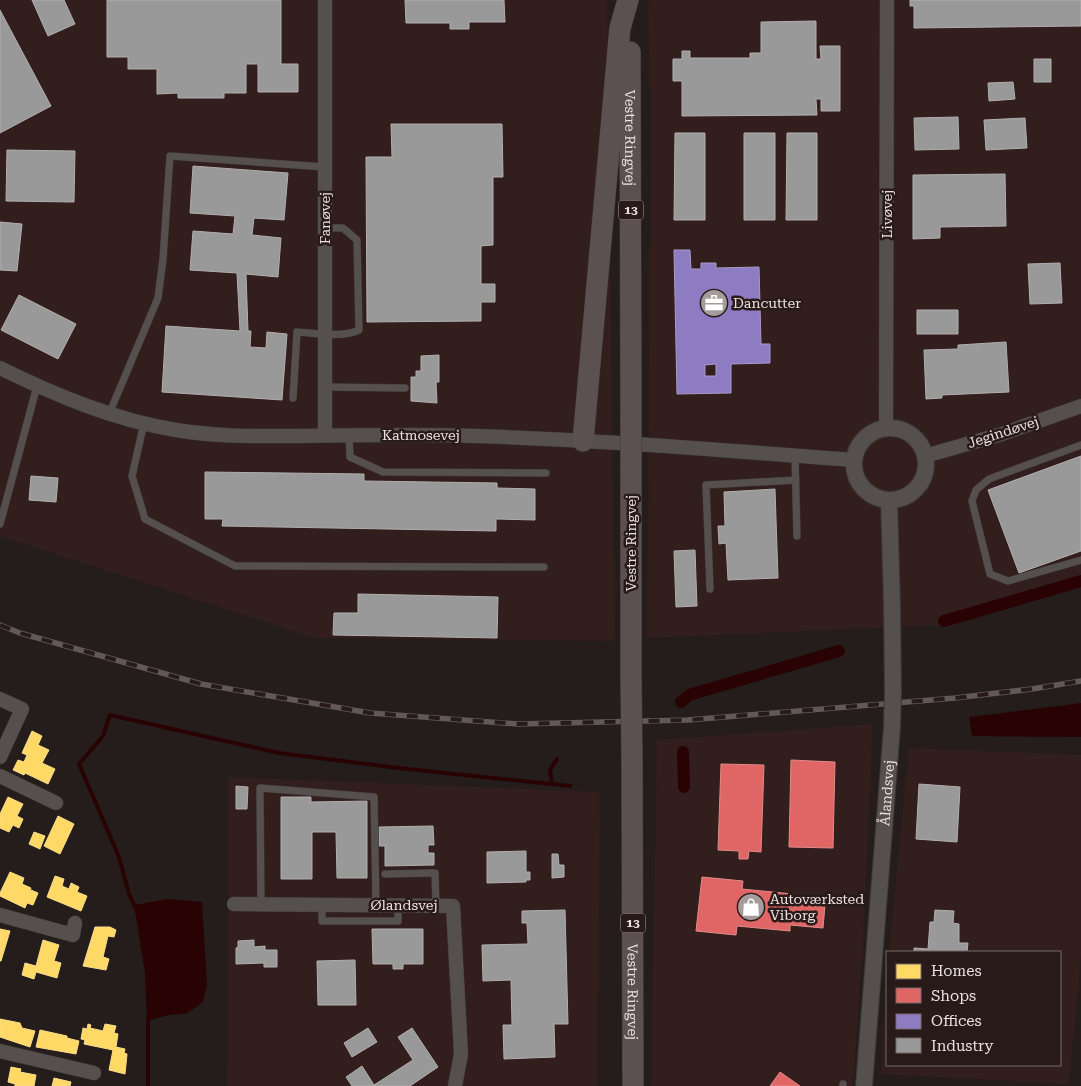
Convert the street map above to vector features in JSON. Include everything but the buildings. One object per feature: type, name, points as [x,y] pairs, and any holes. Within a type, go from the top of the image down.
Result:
[{"type":"main road","name":"Vestre Ringvej","points":[[629,0],[633,1086]]},
{"type":"main road","points":[[583,441],[620,28],[629,0]]},
{"type":"street","name":"Fanøvej","points":[[325,0],[325,436]]},
{"type":"street","name":"Livøvej","points":[[886,0],[888,89],[886,428]]},
{"type":"street","name":"Katmosevej","points":[[0,368],[37,386],[109,414],[176,430],[240,436],[476,436],[583,441],[854,460]]},
{"type":"street","name":"Jegindøvej","points":[[925,456],[1002,434],[1081,406]]},
{"type":"street","points":[[886,428],[897,428],[907,432],[921,446],[925,456],[924,472],[918,487],[900,498],[889,500],[877,498],[867,492],[859,483],[854,472],[857,448],[864,438],[874,431],[886,428]]},
{"type":"street","name":"Ålandsvej","points":[[864,1086],[892,727],[892,605],[889,500]]},
{"type":"street","points":[[0,699],[22,710],[0,757]]},
{"type":"street","points":[[0,776],[56,803]]},
{"type":"street","name":"Ølandsvej","points":[[234,904],[454,906],[461,1054],[455,1086]]},
{"type":"street","points":[[0,915],[72,935],[75,924]]},
{"type":"street","points":[[0,1051],[94,1073]]},
{"type":"lane","points":[[109,414],[158,298],[163,259],[170,156],[325,167]]},
{"type":"lane","points":[[292,398],[297,332],[325,334],[354,333],[359,330],[357,240],[343,228],[325,228]]},
{"type":"lane","points":[[0,524],[37,386]]},
{"type":"lane","points":[[325,387],[405,388]]},
{"type":"lane","points":[[144,423],[132,476],[145,519],[235,566],[544,566]]},
{"type":"lane","points":[[349,435],[350,457],[383,472],[546,473]]},
{"type":"lane","points":[[1081,445],[989,480],[976,490],[972,500],[990,574],[1008,581],[1081,560]]},
{"type":"lane","points":[[795,456],[798,536]]},
{"type":"lane","points":[[710,588],[706,485],[796,480]]},
{"type":"lane","points":[[261,904],[260,788],[374,797],[376,905]]},
{"type":"lane","points":[[385,874],[435,873],[436,906]]},
{"type":"lane","points":[[322,905],[322,921],[398,921],[398,905]]},
{"type":"shaded area","points":[[0,0],[607,0],[615,641],[315,638],[0,536]]},
{"type":"shaded area","points":[[648,0],[1081,0],[1081,585],[947,625],[647,638],[651,126]]},
{"type":"shaded area","points":[[1081,703],[1081,737],[972,736],[969,717]]},
{"type":"shaded area","points":[[873,724],[863,942],[853,1086],[651,1086],[657,740]]},
{"type":"shaded area","points":[[909,748],[1081,755],[1081,956],[1069,1084],[881,1074],[886,992],[886,1066],[1061,1066],[1061,951],[889,951]]},
{"type":"shaded area","points":[[228,777],[600,792],[597,1086],[227,1086]]},
{"type":"shaded area","points":[[168,899],[202,902],[207,985],[203,1002],[186,1014],[169,1015],[147,1021],[145,973],[134,905]]},
{"type":"waterway","points":[[944,621],[1081,581]]},
{"type":"waterway","points":[[681,702],[689,695],[839,651]]},
{"type":"waterway","points":[[128,890],[119,857],[79,764],[103,736],[110,715],[279,753],[552,784]]},
{"type":"waterway","points":[[683,752],[684,787]]},
{"type":"waterway","points":[[557,759],[550,770],[552,784],[570,786]]},
{"type":"waterway","points":[[129,894],[136,909]]},
{"type":"waterway","points":[[148,1018],[148,1086]]},
{"type":"railway","points":[[0,625],[20,633],[201,684],[370,713],[518,724],[688,720],[955,698],[1081,681]]},
{"type":"place","name":"Dancutter","points":[[714,303]]},
{"type":"place","name":"Autoværksted Viborg","points":[[751,907]]}]
